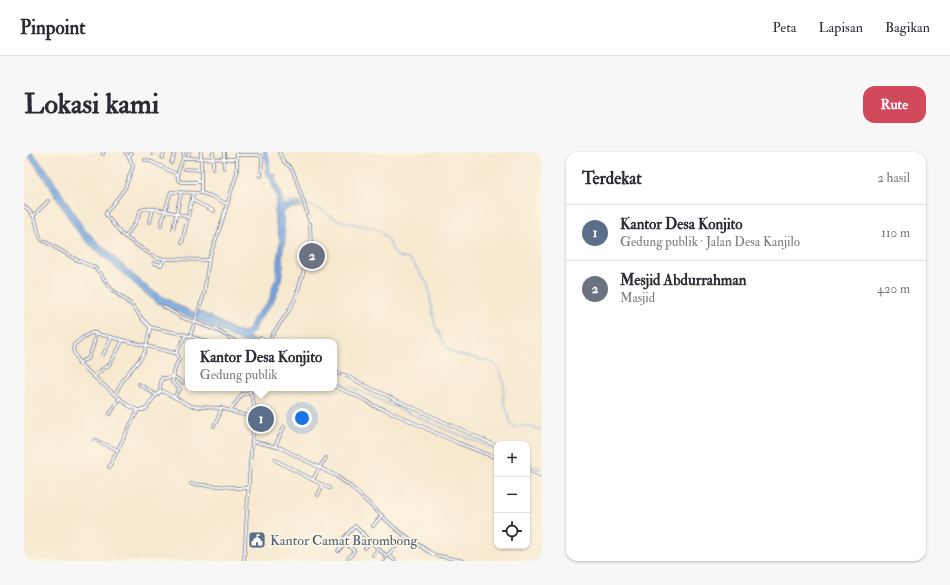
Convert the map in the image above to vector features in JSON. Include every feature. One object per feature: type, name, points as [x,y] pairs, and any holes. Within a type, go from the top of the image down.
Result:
[{"type":"street","points":[[125,152],[133,166],[127,184],[106,213],[118,231],[158,258],[209,260]]},
{"type":"street","points":[[129,157],[132,152]]},
{"type":"street","points":[[162,158],[165,152]]},
{"type":"street","points":[[171,163],[175,152]]},
{"type":"street","points":[[188,158],[189,152]]},
{"type":"street","points":[[201,193],[202,152]]},
{"type":"street","points":[[213,152],[213,169]]},
{"type":"street","points":[[224,152],[224,168]]},
{"type":"street","points":[[270,339],[296,297],[310,251],[311,242],[310,223],[306,208],[293,172],[284,162],[279,152]]},
{"type":"street","points":[[184,153],[177,179],[179,181],[201,182]]},
{"type":"street","points":[[190,336],[204,294],[209,260],[237,173],[237,154],[261,156],[261,176]]},
{"type":"street","points":[[183,158],[238,159]]},
{"type":"street","points":[[145,160],[178,175]]},
{"type":"street","points":[[185,169],[201,170]]},
{"type":"street","points":[[161,225],[170,193],[201,193],[227,204]]},
{"type":"street","points":[[173,229],[182,193]]},
{"type":"street","points":[[182,243],[193,193]]},
{"type":"street","points":[[192,200],[214,211]]},
{"type":"street","points":[[33,216],[48,201]]},
{"type":"street","points":[[24,206],[33,216],[39,236],[42,240],[79,261],[94,267],[111,289],[133,306],[142,320],[150,327],[199,339]]},
{"type":"street","points":[[125,237],[136,222],[141,209],[154,209],[188,217]]},
{"type":"street","points":[[150,222],[154,209]]},
{"type":"street","points":[[154,262],[161,265],[165,259]]},
{"type":"street","points":[[164,307],[183,318],[195,321],[231,339]]},
{"type":"street","points":[[115,394],[124,378],[141,358],[146,346],[150,327]]},
{"type":"street","points":[[173,376],[167,379],[162,378],[160,391],[146,409],[138,410],[129,406],[94,377],[80,363],[73,349],[78,341],[93,332],[176,353]]},
{"type":"street","points":[[80,363],[88,359],[96,333]]},
{"type":"street","points":[[176,353],[186,335]]},
{"type":"street","points":[[103,355],[112,337]]},
{"type":"street","points":[[94,377],[108,366],[123,340]]},
{"type":"street","points":[[174,397],[180,389],[172,382],[179,360],[176,353]]},
{"type":"street","points":[[337,373],[494,445]]},
{"type":"street","points":[[173,376],[183,383]]},
{"type":"street","points":[[139,384],[156,395]]},
{"type":"street","points":[[337,387],[367,401],[374,406],[384,409],[458,443],[494,457]]},
{"type":"street","points":[[160,391],[191,406],[221,408],[254,418]]},
{"type":"street","points":[[231,410],[242,393],[250,392],[254,406],[254,418],[244,561]]},
{"type":"street","points":[[110,414],[120,398]]},
{"type":"street","points":[[214,426],[218,420],[221,408]]},
{"type":"street","points":[[109,467],[138,410]]},
{"type":"street","points":[[275,446],[284,427]]},
{"type":"street","points":[[95,440],[118,450]]},
{"type":"street","points":[[252,441],[286,450],[336,476],[405,536],[431,554],[464,561]]},
{"type":"street","points":[[313,480],[326,458]]},
{"type":"street","points":[[275,460],[328,488]]},
{"type":"street","points":[[530,471],[542,476]]},
{"type":"street","points":[[191,484],[248,488]]},
{"type":"street","points":[[318,495],[323,486]]},
{"type":"street","points":[[373,526],[382,515]]},
{"type":"street","points":[[348,559],[354,551],[342,539],[355,526],[378,549],[395,561]]},
{"type":"street","points":[[350,547],[363,533]]},
{"type":"street","points":[[383,561],[405,536]]},
{"type":"street","points":[[365,548],[371,541]]},
{"type":"street","points":[[338,551],[345,543]]},
{"type":"street","points":[[373,555],[378,549]]},
{"type":"water","points":[[26,152],[32,152],[47,170],[84,229],[150,289],[179,306],[196,313],[198,311],[236,331],[245,332],[249,329],[254,317],[268,302],[277,276],[277,261],[280,240],[275,220],[277,199],[271,180],[273,175],[276,175],[276,182],[281,193],[283,205],[300,203],[302,207],[289,209],[283,213],[285,240],[282,255],[283,266],[281,282],[273,302],[258,322],[255,330],[249,336],[251,339],[236,339],[193,318],[157,303],[87,242],[75,228],[45,179]]},
{"type":"waterway","points":[[265,152],[268,161],[268,173],[275,182]]},
{"type":"waterway","points":[[282,201],[303,202],[344,222],[373,228],[381,232],[387,239],[395,254],[399,257],[408,259],[413,263],[428,285],[435,326],[449,350],[456,354],[489,361],[498,367],[503,380],[503,399],[512,426],[525,426],[542,430]]},
{"type":"waterway","points":[[337,381],[494,449]]},
{"type":"waterway","points":[[530,464],[542,469]]},
{"type":"place","name":"Mesjid Abdurrahman","points":[[312,256]]},
{"type":"place","name":"Kantor Desa Konjito","points":[[261,419]]},
{"type":"place","name":"Kantor Camat Barombong","points":[[257,540]]}]
